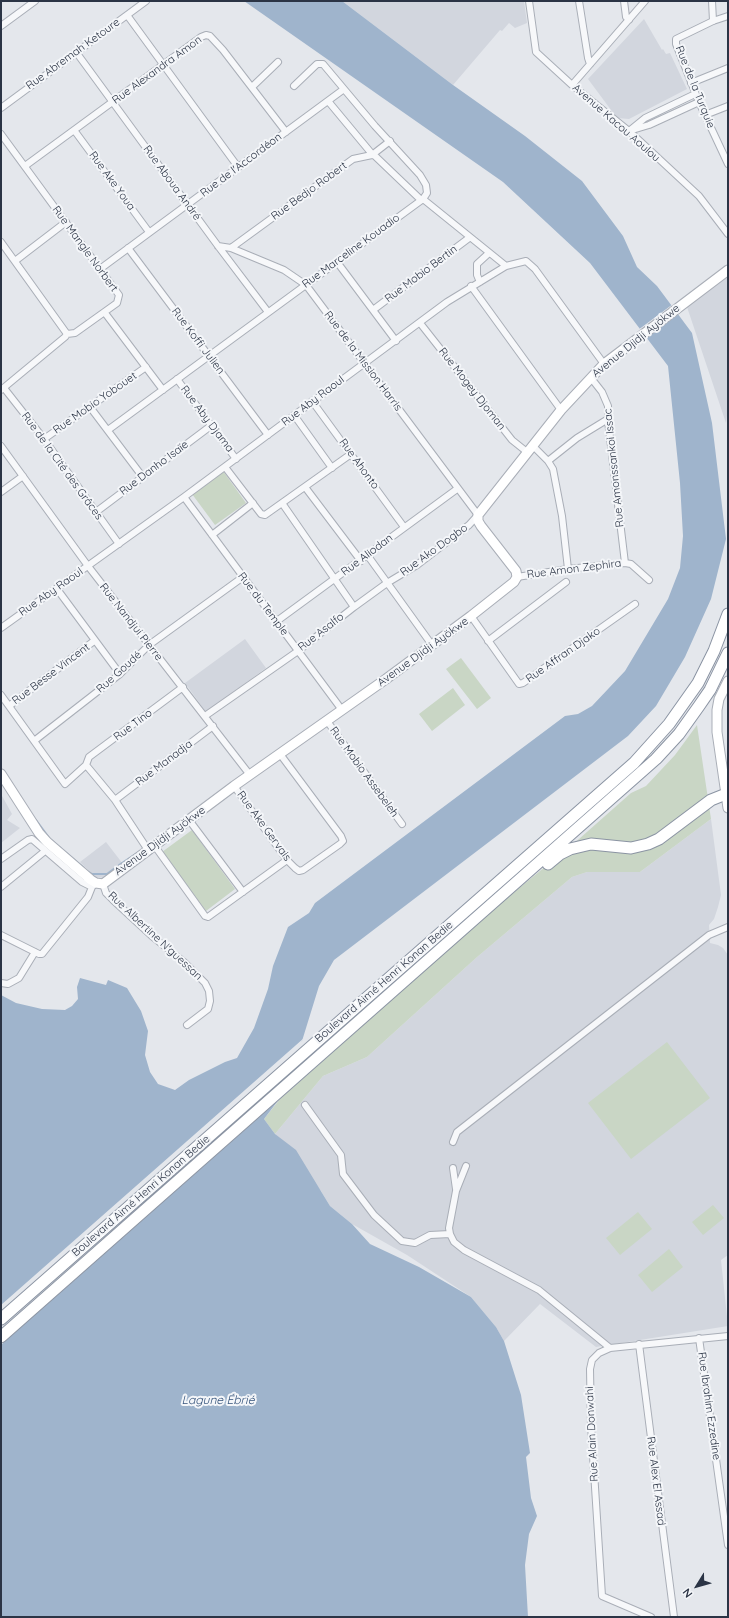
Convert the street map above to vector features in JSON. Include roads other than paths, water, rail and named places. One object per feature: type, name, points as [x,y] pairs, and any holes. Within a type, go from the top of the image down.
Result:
[{"type":"highway","name":"Boulevard Aimé Henri Konan Bedie","points":[[1,1319],[616,780],[648,750],[669,724],[698,683],[714,651],[728,614]]},
{"type":"highway","name":"Boulevard Aimé Henri Konan Bedie","points":[[1,1337],[342,1035],[636,778],[679,734],[710,690],[728,653]]},
{"type":"highway","points":[[493,903],[543,869],[560,854],[570,849],[591,844],[631,848],[648,844],[659,839],[712,800],[726,794]]},
{"type":"street","points":[[1,26],[34,1]]},
{"type":"street","name":"Rue Abremah Ketoure","points":[[1,108],[146,1]]},
{"type":"street","name":"Avenue Kacou Aoulou","points":[[529,1],[536,52],[572,85],[628,131],[699,196],[728,234]]},
{"type":"street","points":[[579,1],[590,64]]},
{"type":"street","points":[[624,1],[626,17],[629,20]]},
{"type":"street","points":[[572,85],[645,1]]},
{"type":"street","points":[[712,1],[713,21]]},
{"type":"street","points":[[127,15],[238,167]]},
{"type":"street","name":"Rue de la Turquie","points":[[728,16],[713,21],[676,39],[676,44],[695,94],[726,155],[728,164]]},
{"type":"street","name":"Rue Alexandra Amon","points":[[25,166],[201,37],[206,35],[210,36],[223,50],[286,132]]},
{"type":"street","name":"Rue Aboua André","points":[[76,52],[268,312]]},
{"type":"street","points":[[252,87],[278,62]]},
{"type":"street","points":[[294,86],[317,64],[323,64],[420,175],[426,185],[427,193],[422,199]]},
{"type":"street","points":[[691,83],[728,68]]},
{"type":"street","name":"Rue de l'Accordéon","points":[[100,269],[344,89]]},
{"type":"street","points":[[628,131],[645,118],[695,94]]},
{"type":"street","points":[[328,101],[372,154],[422,199],[506,266]]},
{"type":"street","points":[[628,131],[648,125],[699,102]]},
{"type":"street","points":[[705,115],[728,106]]},
{"type":"street","name":"Rue Ake Youa","points":[[74,130],[149,232]]},
{"type":"street","name":"Rue Mangle Norbert","points":[[1,134],[119,295],[117,304],[75,333],[67,334]]},
{"type":"street","name":"Rue Bedjo Robert","points":[[231,248],[353,159],[372,154],[390,141]]},
{"type":"street","name":"Rue Marceline Kouadio","points":[[108,430],[422,199]]},
{"type":"street","points":[[15,261],[66,222]]},
{"type":"street","name":"Rue Mobio Bertin","points":[[373,310],[470,238]]},
{"type":"street","points":[[1,242],[67,334],[65,338],[2,389]]},
{"type":"street","name":"Rue de la Mission Harris","points":[[218,246],[231,248],[284,270],[306,284],[457,489],[478,515]]},
{"type":"street","name":"Rue Koffi Julien","points":[[128,248],[268,435]]},
{"type":"street","points":[[480,282],[477,275],[477,264],[489,253]]},
{"type":"street","name":"Rue Aby Raoul","points":[[1,628],[184,498],[312,401],[471,286],[506,266],[526,261],[535,269],[604,364]]},
{"type":"street","points":[[337,262],[396,341]]},
{"type":"street","name":"Avenue Djidji Ayökwe","points":[[478,515],[561,410],[604,364],[728,270]]},
{"type":"street","points":[[471,286],[561,410]]},
{"type":"street","points":[[104,313],[163,390]]},
{"type":"street","name":"Rue Mogey Djoman","points":[[420,323],[512,440],[548,461]]},
{"type":"street","name":"Rue Mobio Yobouet","points":[[44,439],[146,367]]},
{"type":"street","name":"Rue Amonssankoi Issac","points":[[591,378],[602,392],[608,406],[608,419],[625,563]]},
{"type":"street","name":"Rue Aby Djama","points":[[177,379],[236,459]]},
{"type":"street","name":"Rue de la Cité des Grâces","points":[[2,389],[44,439],[119,544]]},
{"type":"street","name":"Rue Ahonto","points":[[312,401],[404,527]]},
{"type":"street","points":[[90,407],[142,476]]},
{"type":"street","points":[[294,415],[332,468]]},
{"type":"street","points":[[568,568],[557,488],[552,469],[548,461],[577,438],[608,419]]},
{"type":"street","name":"Rue Danho Isaïe","points":[[96,512],[212,425]]},
{"type":"street","name":"Rue Nandjui Pierre","points":[[1,446],[88,566],[250,775]]},
{"type":"street","points":[[225,467],[261,514],[264,515],[352,454]]},
{"type":"street","points":[[1,492],[23,476]]},
{"type":"street","points":[[305,487],[361,561]]},
{"type":"street","name":"Rue Aliodan","points":[[277,622],[457,489]]},
{"type":"street","name":"Rue du Temple","points":[[184,498],[342,710]]},
{"type":"street","points":[[212,535],[253,503]]},
{"type":"street","name":"Rue Asalfo","points":[[205,716],[298,651],[354,607],[282,503]]},
{"type":"street","points":[[478,515],[478,521],[481,526],[516,571],[517,577]]},
{"type":"street","name":"Rue Ako Dogbo","points":[[354,607],[387,583],[417,565],[469,525],[478,515]]},
{"type":"street","points":[[368,556],[432,645]]},
{"type":"street","name":"Rue Amon Zephira","points":[[517,577],[568,568],[625,563],[631,564],[648,580]]},
{"type":"street","name":"Rue Goudé","points":[[34,741],[120,674],[149,645],[243,577]]},
{"type":"street","name":"Avenue Djidji Ayökwe","points":[[97,885],[151,848],[234,786],[432,645],[514,582],[517,577]]},
{"type":"street","points":[[488,641],[566,582]]},
{"type":"street","points":[[57,589],[94,641],[120,674]]},
{"type":"street","name":"Rue Affran Djako","points":[[471,616],[519,684],[523,684],[635,604]]},
{"type":"street","name":"Rue Besse Vincent","points":[[9,706],[94,641]]},
{"type":"street","points":[[728,681],[719,699],[717,710],[717,732],[724,750],[728,808]]},
{"type":"street","name":"Rue Tino","points":[[34,741],[66,784],[86,765],[89,757],[182,687]]},
{"type":"street","points":[[1,696],[34,741]]},
{"type":"street","name":"Rue Mobio Assebeleh","points":[[327,721],[402,824]]},
{"type":"street","name":"Rue Manadja","points":[[115,800],[213,726]]},
{"type":"street","name":"Rue Ake Gervais","points":[[234,786],[287,860],[299,871],[303,870],[343,841],[280,754]]},
{"type":"street","points":[[86,765],[205,916],[212,915],[287,860]]},
{"type":"street","points":[[1,774],[39,832],[97,885]]},
{"type":"street","points":[[189,820],[243,892]]},
{"type":"street","points":[[1,859],[30,839],[82,882],[97,885]]},
{"type":"street","points":[[1,887],[45,851]]},
{"type":"street","points":[[1,935],[35,952],[42,954],[46,952],[97,885]]},
{"type":"street","name":"Rue Albertine N'guessan","points":[[97,885],[153,937],[184,962],[205,983],[209,991],[210,1001],[208,1009],[187,1025]]},
{"type":"street","points":[[453,1142],[457,1132],[709,935],[728,927]]},
{"type":"street","points":[[1,983],[8,984],[19,978],[35,952]]},
{"type":"street","points":[[305,1105],[341,1155],[343,1174],[374,1215],[402,1241],[415,1243],[430,1235],[450,1234]]},
{"type":"street","points":[[466,1166],[456,1190],[448,1228],[454,1242],[464,1250],[539,1290],[610,1348]]},
{"type":"street","points":[[453,1168],[456,1190]]},
{"type":"street","name":"Rue Alain Donwahi","points":[[651,1617],[602,1596],[591,1425],[590,1369],[592,1360],[599,1353],[610,1348],[728,1336]]},
{"type":"street","name":"Rue Ibrahim Ezzedine","points":[[699,1338],[728,1544]]},
{"type":"street","name":"Rue Alex El Assad","points":[[639,1344],[674,1617]]},
{"type":"water","name":"Lagune Ébrié","points":[[244,1],[342,1],[453,85],[525,136],[582,181],[623,236],[637,267],[657,286],[692,333],[712,423],[726,539],[711,599],[685,657],[656,706],[628,736],[334,960],[319,986],[302,1041],[299,1043],[277,1102],[264,1119],[275,1134],[296,1150],[330,1206],[352,1224],[370,1244],[419,1267],[471,1297],[496,1327],[504,1341],[521,1395],[530,1453],[526,1457],[531,1498],[537,1516],[529,1534],[525,1565],[528,1617],[1,1617],[1,995],[16,1003],[42,1009],[65,1010],[72,1006],[78,999],[77,987],[80,978],[106,985],[108,980],[127,988],[141,1011],[148,1031],[145,1055],[150,1072],[158,1084],[175,1090],[189,1080],[225,1062],[237,1058],[254,1028],[268,989],[273,966],[288,927],[309,913],[315,903],[565,716],[578,714],[592,706],[625,671],[668,599],[680,568],[683,536],[680,483],[668,366],[590,263],[503,182]]},
{"type":"waterway","points":[[36,820],[50,839],[84,868]]},
{"type":"waterway","points":[[119,865],[143,849]]},
{"type":"waterway","points":[[87,871],[92,874],[107,874],[115,868]]}]
